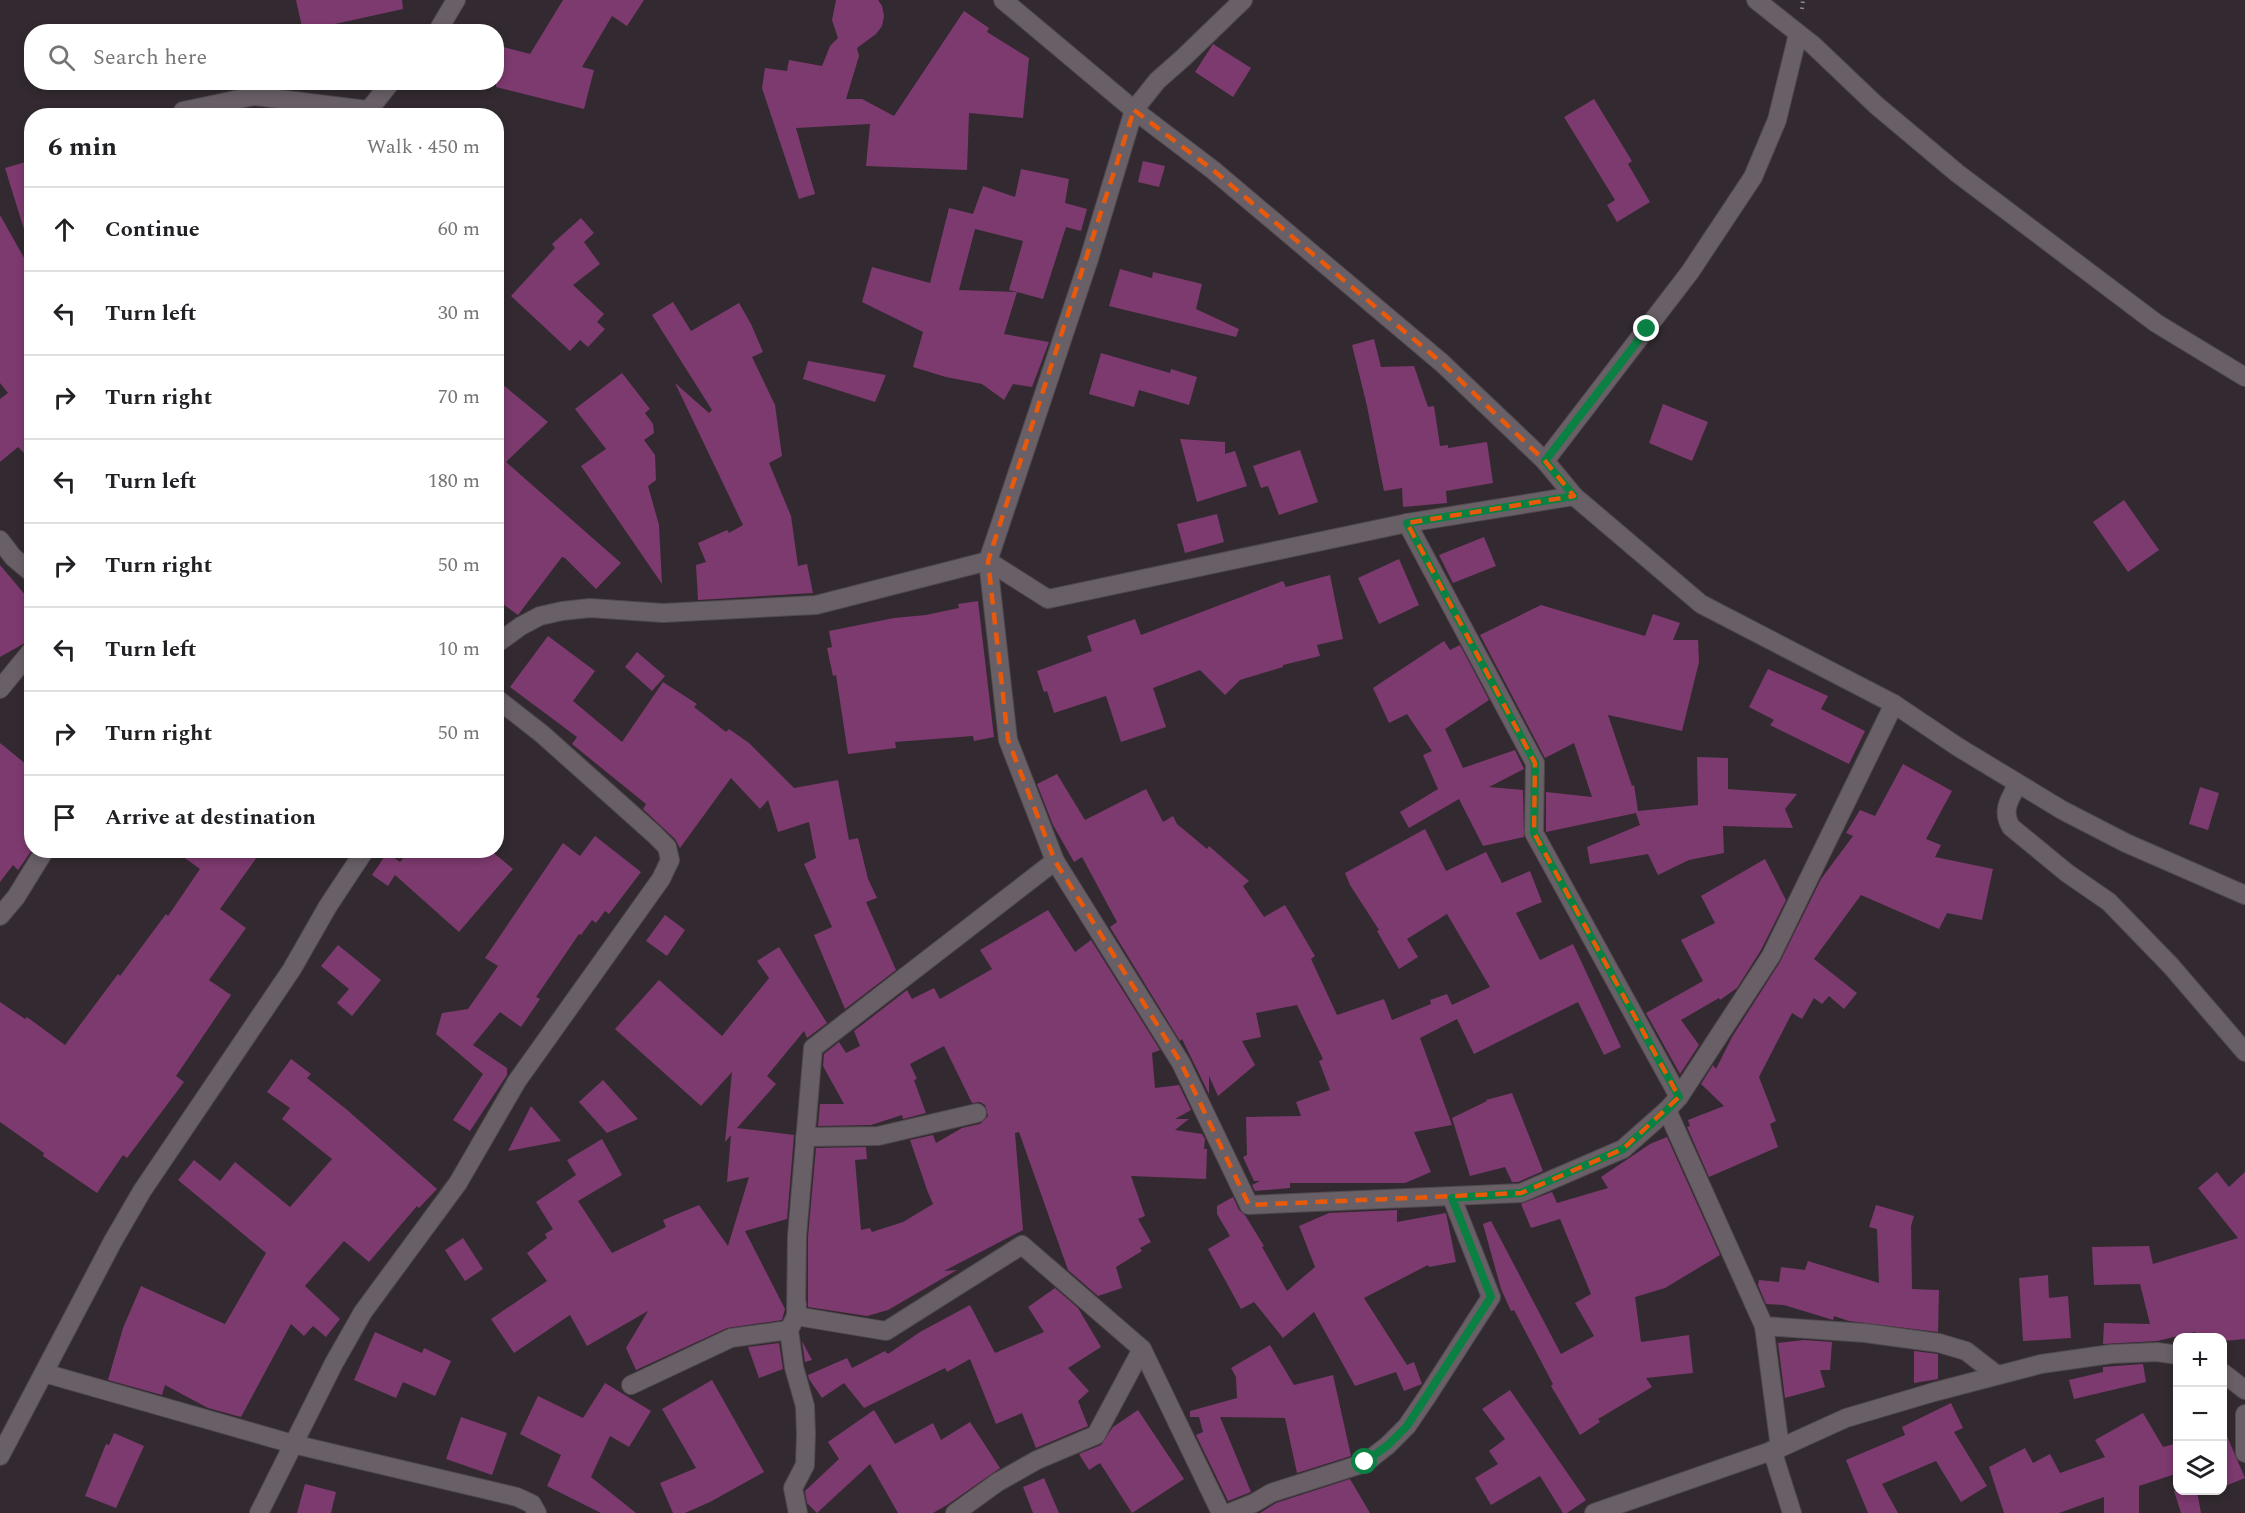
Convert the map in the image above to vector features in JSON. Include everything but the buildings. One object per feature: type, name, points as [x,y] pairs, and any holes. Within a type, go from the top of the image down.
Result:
[{"type":"street","points":[[441,24],[456,0]]},
{"type":"street","points":[[1004,0],[1134,110],[1213,170],[1442,363],[1545,461],[1574,496],[1701,604],[1894,704],[2018,784],[2126,843],[2245,895]]},
{"type":"street","points":[[1243,0],[1157,81],[1134,110],[1089,259],[988,561],[1008,740],[1055,861],[1181,1063],[1249,1205],[1452,1198],[1521,1193],[1623,1149],[1673,1104],[1772,956],[1894,704]]},
{"type":"street","points":[[1756,0],[1957,173],[2156,323],[2245,377]]},
{"type":"street","points":[[1545,461],[1690,272],[1753,177],[1777,120],[1798,34]]},
{"type":"street","points":[[369,108],[384,90]]},
{"type":"street","points":[[197,108],[254,96],[332,108]]},
{"type":"street","points":[[504,638],[540,616],[562,611],[590,608],[673,613],[816,605],[988,561],[1047,599],[1407,523],[1574,496]]},
{"type":"street","points":[[1407,523],[1535,763],[1534,833],[1673,1104],[1764,1326],[1776,1449],[1792,1513]]},
{"type":"street","points":[[0,540],[13,557],[24,566]]},
{"type":"street","points":[[0,689],[24,660]]},
{"type":"street","points":[[259,1513],[292,1443],[363,1312],[458,1183],[517,1081],[640,911],[661,879],[670,860],[667,847],[661,840],[542,734],[504,704]]},
{"type":"street","points":[[2018,784],[2006,808],[2011,827],[2067,873],[2109,902],[2171,966],[2245,1052]]},
{"type":"street","points":[[0,916],[16,897],[40,858]]},
{"type":"street","points":[[0,1456],[113,1241],[142,1191],[292,969],[328,906],[360,858]]},
{"type":"street","points":[[798,1513],[794,1488],[805,1465],[806,1434],[805,1406],[794,1367],[793,1323],[797,1236],[813,1048],[1055,861]]},
{"type":"street","points":[[805,1137],[878,1136],[977,1113]]},
{"type":"street","points":[[1229,1513],[1271,1492],[1365,1462],[1401,1432],[1428,1395],[1491,1297],[1452,1198]]},
{"type":"street","points":[[630,1385],[731,1338],[793,1323],[886,1331],[1022,1245],[1142,1349],[1221,1513]]},
{"type":"street","points":[[1764,1326],[1865,1333],[1939,1343],[1966,1351],[1997,1376]]},
{"type":"street","points":[[955,1513],[998,1482],[1027,1466],[1096,1435],[1142,1349]]},
{"type":"street","points":[[1594,1513],[1776,1449],[1846,1418],[1997,1376],[2041,1364],[2111,1354],[2157,1352],[2173,1354]]},
{"type":"street","points":[[44,1373],[292,1443],[517,1497],[532,1504],[537,1513]]},
{"type":"street","points":[[2227,1375],[2245,1390]]},
{"type":"street","points":[[2245,1414],[2243,1435],[2245,1453]]},
{"type":"highlighted area","points":[[1134,110],[1213,170],[1442,363],[1545,461],[1574,496],[1407,523],[1535,763],[1534,833],[1679,1097],[1623,1149],[1521,1193],[1249,1205],[1181,1063],[1055,861],[1008,740],[988,561]]},
{"type":"route","points":[[1365,1462],[1388,1445],[1407,1426],[1491,1297],[1452,1198],[1521,1193],[1623,1149],[1679,1097],[1534,833],[1535,763],[1407,523],[1574,496],[1545,461],[1647,329]]}]
